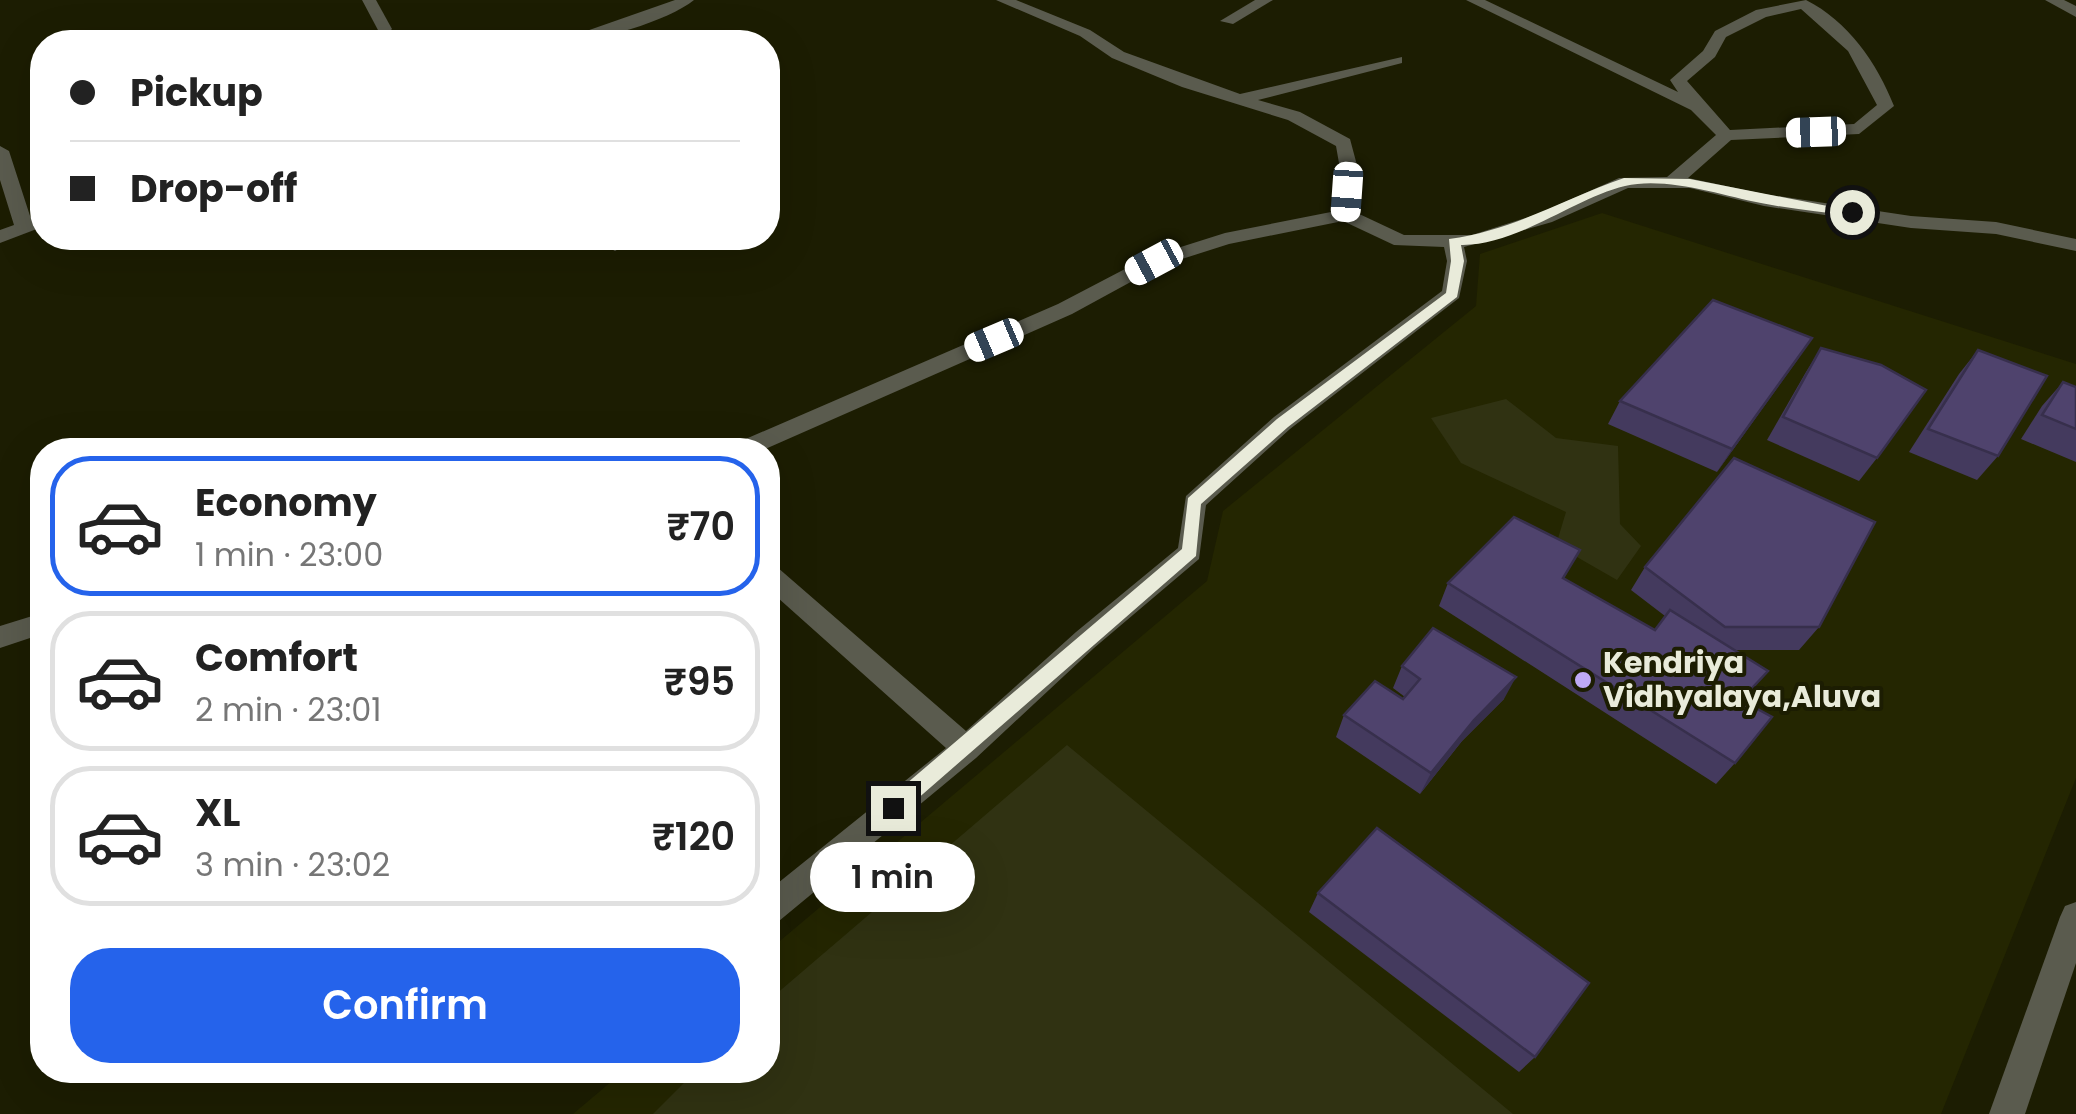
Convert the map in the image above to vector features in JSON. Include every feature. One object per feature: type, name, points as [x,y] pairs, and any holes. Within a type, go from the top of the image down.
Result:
[{"type":"street","points":[[368,0],[384,28]]},
{"type":"street","points":[[604,30],[658,14],[687,0]]},
{"type":"street","points":[[1003,0],[1085,33],[1118,56],[1188,84],[1294,116],[1344,143],[1349,169],[1345,215]]},
{"type":"street","points":[[1032,11],[1057,0]]},
{"type":"street","points":[[1228,21],[1266,0]]},
{"type":"street","points":[[1472,0],[1698,108]]},
{"type":"street","points":[[2052,0],[2076,12]]},
{"type":"street","points":[[1672,183],[1726,135],[1859,128],[1886,106],[1875,74],[1851,41],[1801,2],[1761,14],[1720,34],[1709,54],[1678,80],[1698,108],[1726,135]]},
{"type":"street","points":[[1242,99],[1396,60]]},
{"type":"street","points":[[0,151],[30,217]]},
{"type":"street","points":[[769,438],[1065,309],[1154,262],[1225,238],[1345,215],[1400,241],[1473,242],[1545,218],[1624,182],[1672,183],[1911,222],[1996,228],[2076,246]]},
{"type":"street","points":[[0,237],[30,225]]},
{"type":"street","points":[[780,900],[966,749],[1085,640],[1190,552],[1194,502],[1282,423],[1452,294],[1458,261],[1454,241]]},
{"type":"street","points":[[780,585],[966,749]]},
{"type":"street","points":[[0,638],[30,628]]},
{"type":"street","points":[[2007,1114],[2076,917]]},
{"type":"shaded area","name":"Kendriya Vidhyalaya,Aluva","points":[[1602,213],[2076,364],[2076,778],[1941,1114],[573,1114],[610,1083],[780,1083],[780,941],[1207,581],[1223,511],[1476,306],[1480,254]]},
{"type":"shaded area","points":[[1506,399],[1556,438],[1618,446],[1620,524],[1641,546],[1617,580],[1556,545],[1566,512],[1461,463],[1431,418]]},
{"type":"shaded area","points":[[1067,745],[1513,1114],[653,1114],[684,1083],[780,1083],[780,991]]},
{"type":"building","points":[[1713,300],[1812,338],[1732,449],[1620,401]]},
{"type":"building","points":[[1821,348],[1881,365],[1926,390],[1877,458],[1783,417]]},
{"type":"building","points":[[1978,350],[2047,376],[1998,456],[1928,429]]},
{"type":"building","points":[[2063,382],[2076,387],[2076,429],[2042,415]]},
{"type":"building","points":[[1734,458],[1875,522],[1819,627],[1725,627],[1645,567]]},
{"type":"building","points":[[1514,517],[1580,550],[1563,578],[1655,630],[1670,610],[1768,671],[1741,700],[1772,717],[1735,763],[1448,583]]},
{"type":"building","points":[[1433,628],[1516,677],[1431,773],[1344,715],[1375,681],[1403,699],[1420,679],[1402,666]]},
{"type":"building","points":[[1377,828],[1589,983],[1535,1057],[1318,893]]},
{"type":"place","name":"Kendriya Vidhyalaya,Aluva","points":[[1583,680]]},
{"type":"route","points":[[893,808],[1190,552],[1194,502],[1282,423],[1452,294],[1458,261],[1454,241],[1473,242],[1545,218],[1624,182],[1690,183],[1764,200],[1852,212]]}]
